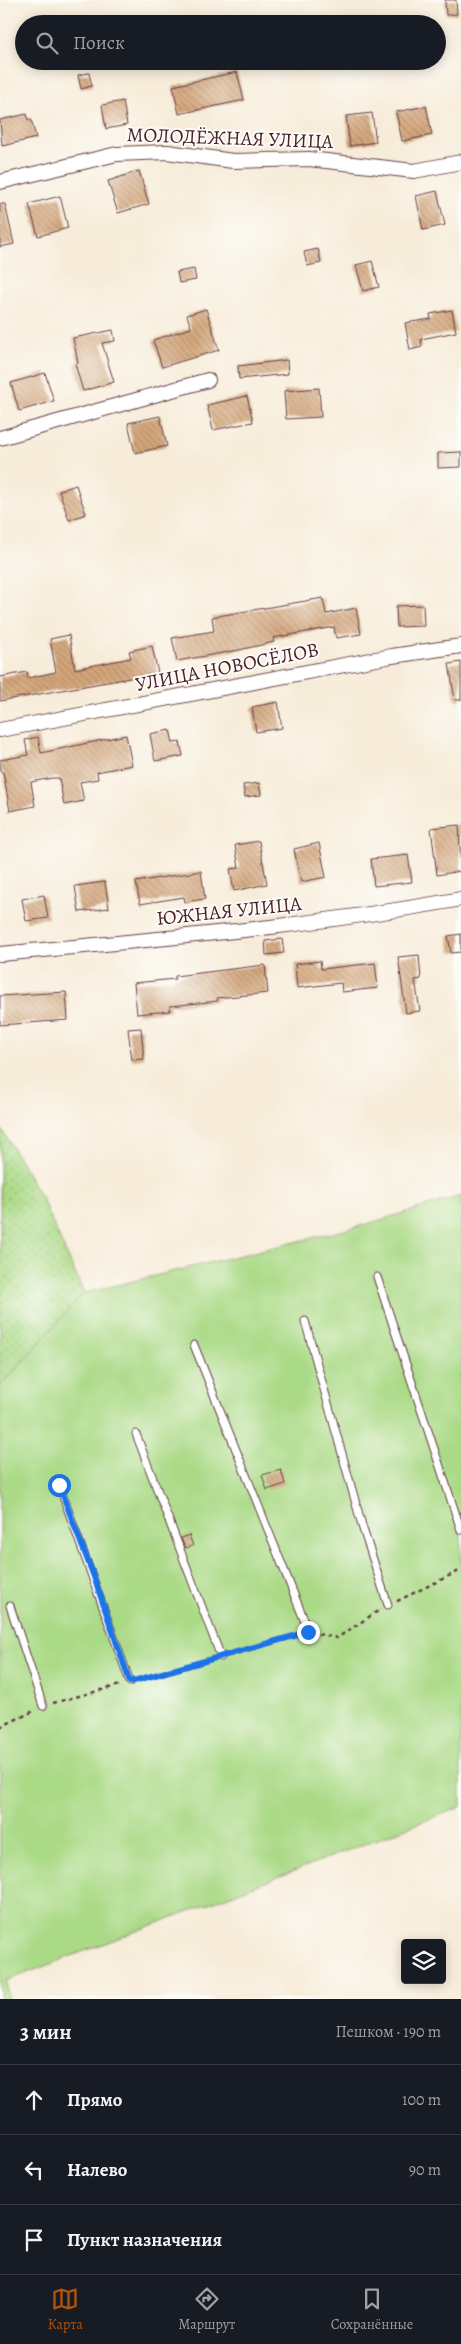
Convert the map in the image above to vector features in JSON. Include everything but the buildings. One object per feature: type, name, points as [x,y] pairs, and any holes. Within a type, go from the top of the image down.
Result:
[{"type":"street","name":"МОЛОДЁЖНАЯ УЛИЦА","points":[[0,182],[117,154],[133,153],[167,152],[233,161],[310,159],[414,171],[461,162]]},
{"type":"street","points":[[0,438],[208,380]]},
{"type":"street","name":"УЛИЦА НОВОСЁЛОВ","points":[[0,730],[382,658],[461,646]]},
{"type":"street","name":"ЮЖНАЯ УЛИЦА","points":[[0,954],[253,930],[391,912],[461,898]]},
{"type":"lane","points":[[377,1277],[461,1530]]},
{"type":"lane","points":[[305,1321],[363,1529],[388,1605]]},
{"type":"lane","points":[[194,1345],[308,1632]]},
{"type":"lane","points":[[136,1434],[221,1657]]},
{"type":"lane","points":[[59,1485],[94,1577],[130,1682]]},
{"type":"lane","points":[[10,1606],[43,1706]]},
{"type":"path","points":[[0,1727],[43,1706],[308,1632],[337,1638],[388,1605],[461,1570]]},
{"type":"green space","points":[[0,1126],[41,1197],[84,1293],[0,1386]]},
{"type":"green space","points":[[461,1196],[461,1807],[6,1981],[8,1999],[0,1999],[0,1386],[84,1293],[353,1228]]},
{"type":"route","points":[[59,1485],[94,1577],[130,1682],[308,1632]]}]
